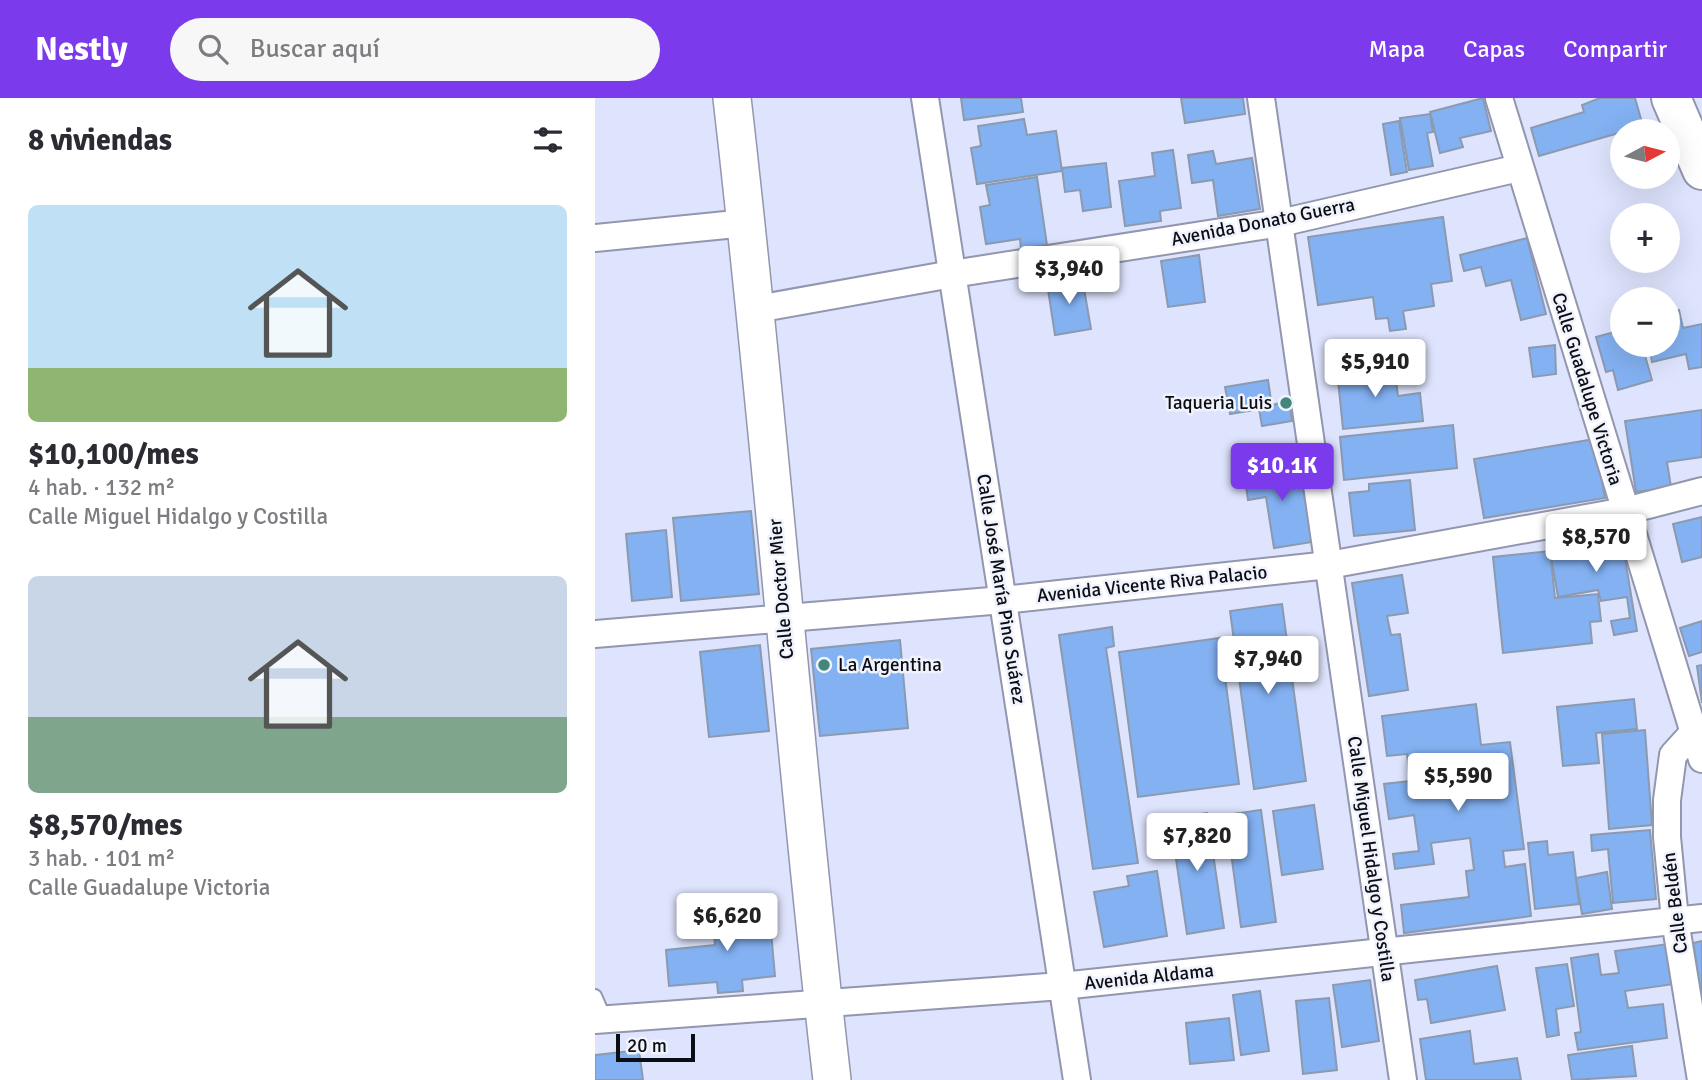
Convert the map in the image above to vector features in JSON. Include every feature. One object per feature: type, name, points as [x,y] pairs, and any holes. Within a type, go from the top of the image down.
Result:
[{"type":"main road","name":"Calle Doctor Mier","points":[[732,98],[757,309],[783,618],[832,1080]]},
{"type":"main road","points":[[1671,98],[1702,170]]},
{"type":"street","name":"Calle José María Pino Suárez","points":[[925,98],[1077,1080]]},
{"type":"street","name":"Calle Miguel Hidalgo y Costilla","points":[[1261,98],[1403,1080]]},
{"type":"street","name":"Calle Guadalupe Victoria","points":[[1499,98],[1702,759]]},
{"type":"street","name":"Avenida Donato Guerra","points":[[757,309],[952,274],[1280,223],[1519,167]]},
{"type":"street","points":[[595,238],[746,223]]},
{"type":"street","name":"Avenida Vicente Riva Palacio","points":[[595,634],[1003,600],[1329,565],[1625,510],[1702,491]]},
{"type":"street","name":"Calle Beldén","points":[[1693,733],[1673,755],[1667,800],[1675,920],[1701,1080]]},
{"type":"street","name":"Avenida Aldama","points":[[599,1012],[824,1005],[1062,986],[1702,918]]},
{"type":"building","points":[[961,98],[1021,98],[1023,112],[964,120]]},
{"type":"building","points":[[1181,98],[1243,98],[1245,114],[1185,123]]},
{"type":"building","points":[[1483,98],[1491,131],[1460,138],[1463,147],[1440,153],[1430,112]]},
{"type":"building","points":[[1600,98],[1635,98],[1641,119],[1610,119],[1610,136],[1539,156],[1531,128],[1584,112],[1582,105]]},
{"type":"building","points":[[1430,114],[1433,132],[1427,133],[1433,166],[1409,170],[1400,118]]},
{"type":"building","points":[[1024,119],[1027,135],[1056,131],[1062,171],[977,184],[971,148],[981,146],[978,126]]},
{"type":"building","points":[[1399,121],[1407,172],[1391,175],[1383,124]]},
{"type":"building","points":[[1173,150],[1181,208],[1160,211],[1161,221],[1125,226],[1119,181],[1155,176],[1152,153]]},
{"type":"building","points":[[1213,151],[1216,164],[1252,158],[1260,209],[1218,216],[1213,180],[1192,183],[1188,155]]},
{"type":"building","points":[[1106,163],[1111,207],[1083,211],[1080,190],[1065,192],[1062,168]]},
{"type":"building","points":[[1037,177],[1047,245],[1021,249],[1020,239],[986,244],[980,207],[990,205],[986,185]]},
{"type":"building","points":[[1443,217],[1452,281],[1431,284],[1434,306],[1403,311],[1406,329],[1390,331],[1388,318],[1376,319],[1373,297],[1318,305],[1308,237]]},
{"type":"building","points":[[1527,238],[1546,314],[1521,320],[1511,280],[1486,286],[1481,267],[1464,271],[1460,255]]},
{"type":"building","points":[[1199,255],[1205,302],[1168,307],[1161,261]]},
{"type":"building","points":[[1082,277],[1091,329],[1055,335],[1047,283]]},
{"type":"building","points":[[1680,314],[1683,328],[1702,324],[1702,367],[1689,369],[1686,354],[1680,355]]},
{"type":"building","points":[[1610,333],[1610,357],[1645,357],[1652,380],[1618,390],[1613,370],[1606,372],[1596,337]]},
{"type":"building","points":[[1555,345],[1556,374],[1533,377],[1529,348]]},
{"type":"building","points":[[1651,357],[1673,357],[1652,362]]},
{"type":"building","points":[[1394,365],[1398,396],[1420,393],[1423,421],[1343,429],[1337,370]]},
{"type":"building","points":[[1268,380],[1272,407],[1230,414],[1225,387]]},
{"type":"building","points":[[1289,400],[1292,421],[1262,426],[1259,409]]},
{"type":"building","points":[[1702,410],[1702,457],[1667,462],[1671,487],[1636,492],[1625,421]]},
{"type":"building","points":[[1453,425],[1457,468],[1344,480],[1340,437]]},
{"type":"building","points":[[1595,439],[1605,498],[1484,518],[1474,459]]},
{"type":"building","points":[[1299,463],[1312,542],[1274,548],[1266,497],[1248,500],[1244,472]]},
{"type":"building","points":[[1410,480],[1415,530],[1354,536],[1349,493],[1369,491],[1369,484]]},
{"type":"building","points":[[751,511],[759,594],[681,601],[673,518]]},
{"type":"building","points":[[1702,517],[1702,557],[1682,562],[1673,524]]},
{"type":"building","points":[[666,530],[672,597],[632,601],[626,534]]},
{"type":"building","points":[[1621,534],[1637,631],[1614,635],[1611,621],[1630,618],[1627,597],[1601,601],[1598,590],[1558,597],[1550,551],[1579,546],[1578,541]]},
{"type":"building","points":[[1550,551],[1555,598],[1598,594],[1601,621],[1590,622],[1592,643],[1503,653],[1493,557]]},
{"type":"building","points":[[1402,575],[1408,613],[1387,616],[1391,635],[1400,634],[1408,690],[1369,696],[1352,583]]},
{"type":"building","points":[[1282,604],[1306,781],[1254,789],[1230,611]]},
{"type":"building","points":[[1702,621],[1702,652],[1689,656],[1680,628]]},
{"type":"building","points":[[1112,627],[1114,646],[1106,648],[1138,863],[1093,869],[1059,635]]},
{"type":"building","points":[[1220,638],[1239,784],[1138,797],[1119,652]]},
{"type":"building","points":[[900,640],[908,728],[820,736],[811,649]]},
{"type":"building","points":[[760,645],[769,731],[709,737],[700,652]]},
{"type":"building","points":[[1702,665],[1702,703],[1697,666]]},
{"type":"building","points":[[1634,699],[1637,729],[1596,733],[1599,763],[1563,766],[1557,707]]},
{"type":"building","points":[[1476,704],[1481,745],[1510,742],[1524,849],[1503,851],[1505,867],[1525,864],[1531,916],[1404,933],[1401,905],[1469,897],[1466,871],[1474,870],[1470,838],[1431,843],[1434,864],[1395,869],[1393,854],[1419,851],[1414,815],[1389,819],[1384,784],[1410,781],[1407,754],[1387,756],[1382,716]]},
{"type":"building","points":[[1645,730],[1652,825],[1609,829],[1602,734]]},
{"type":"building","points":[[1314,805],[1323,869],[1282,875],[1273,811]]},
{"type":"building","points":[[1261,810],[1276,922],[1241,927],[1226,815]]},
{"type":"building","points":[[1207,813],[1224,928],[1187,934],[1170,818]]},
{"type":"building","points":[[1650,830],[1656,899],[1613,903],[1608,849],[1592,851],[1591,835]]},
{"type":"building","points":[[1547,841],[1548,855],[1573,852],[1579,904],[1535,909],[1528,843]]},
{"type":"building","points":[[1157,871],[1167,936],[1104,947],[1094,892],[1129,886],[1127,876]]},
{"type":"building","points":[[1607,872],[1612,909],[1582,914],[1576,878]]},
{"type":"building","points":[[769,909],[775,976],[742,980],[743,991],[718,993],[717,982],[669,986],[666,950],[715,945],[712,914]]},
{"type":"building","points":[[1702,941],[1702,999],[1693,943]]},
{"type":"building","points":[[1668,944],[1674,984],[1625,991],[1628,1008],[1663,1004],[1667,1038],[1578,1050],[1575,1033],[1581,1032],[1571,958],[1598,954],[1601,975],[1619,973],[1615,951]]},
{"type":"building","points":[[1567,964],[1574,1006],[1556,1009],[1559,1035],[1547,1037],[1536,968]]},
{"type":"building","points":[[1497,966],[1505,1010],[1431,1023],[1427,999],[1418,1000],[1415,980]]},
{"type":"building","points":[[1370,980],[1379,1041],[1342,1047],[1333,985]]},
{"type":"building","points":[[1260,991],[1269,1051],[1241,1055],[1233,995]]},
{"type":"building","points":[[1329,998],[1337,1070],[1303,1074],[1296,1001]]},
{"type":"building","points":[[1229,1018],[1234,1060],[1190,1064],[1186,1023]]},
{"type":"building","points":[[1470,1031],[1474,1064],[1517,1058],[1521,1080],[1426,1080],[1420,1039]]},
{"type":"building","points":[[1632,1046],[1636,1076],[1572,1080],[1568,1055]]},
{"type":"building","points":[[639,1050],[643,1080],[595,1080],[595,1055]]},
{"type":"place","name":"Taqueria Luis","points":[[1286,403]]},
{"type":"place","name":"La Argentina","points":[[824,665]]}]
